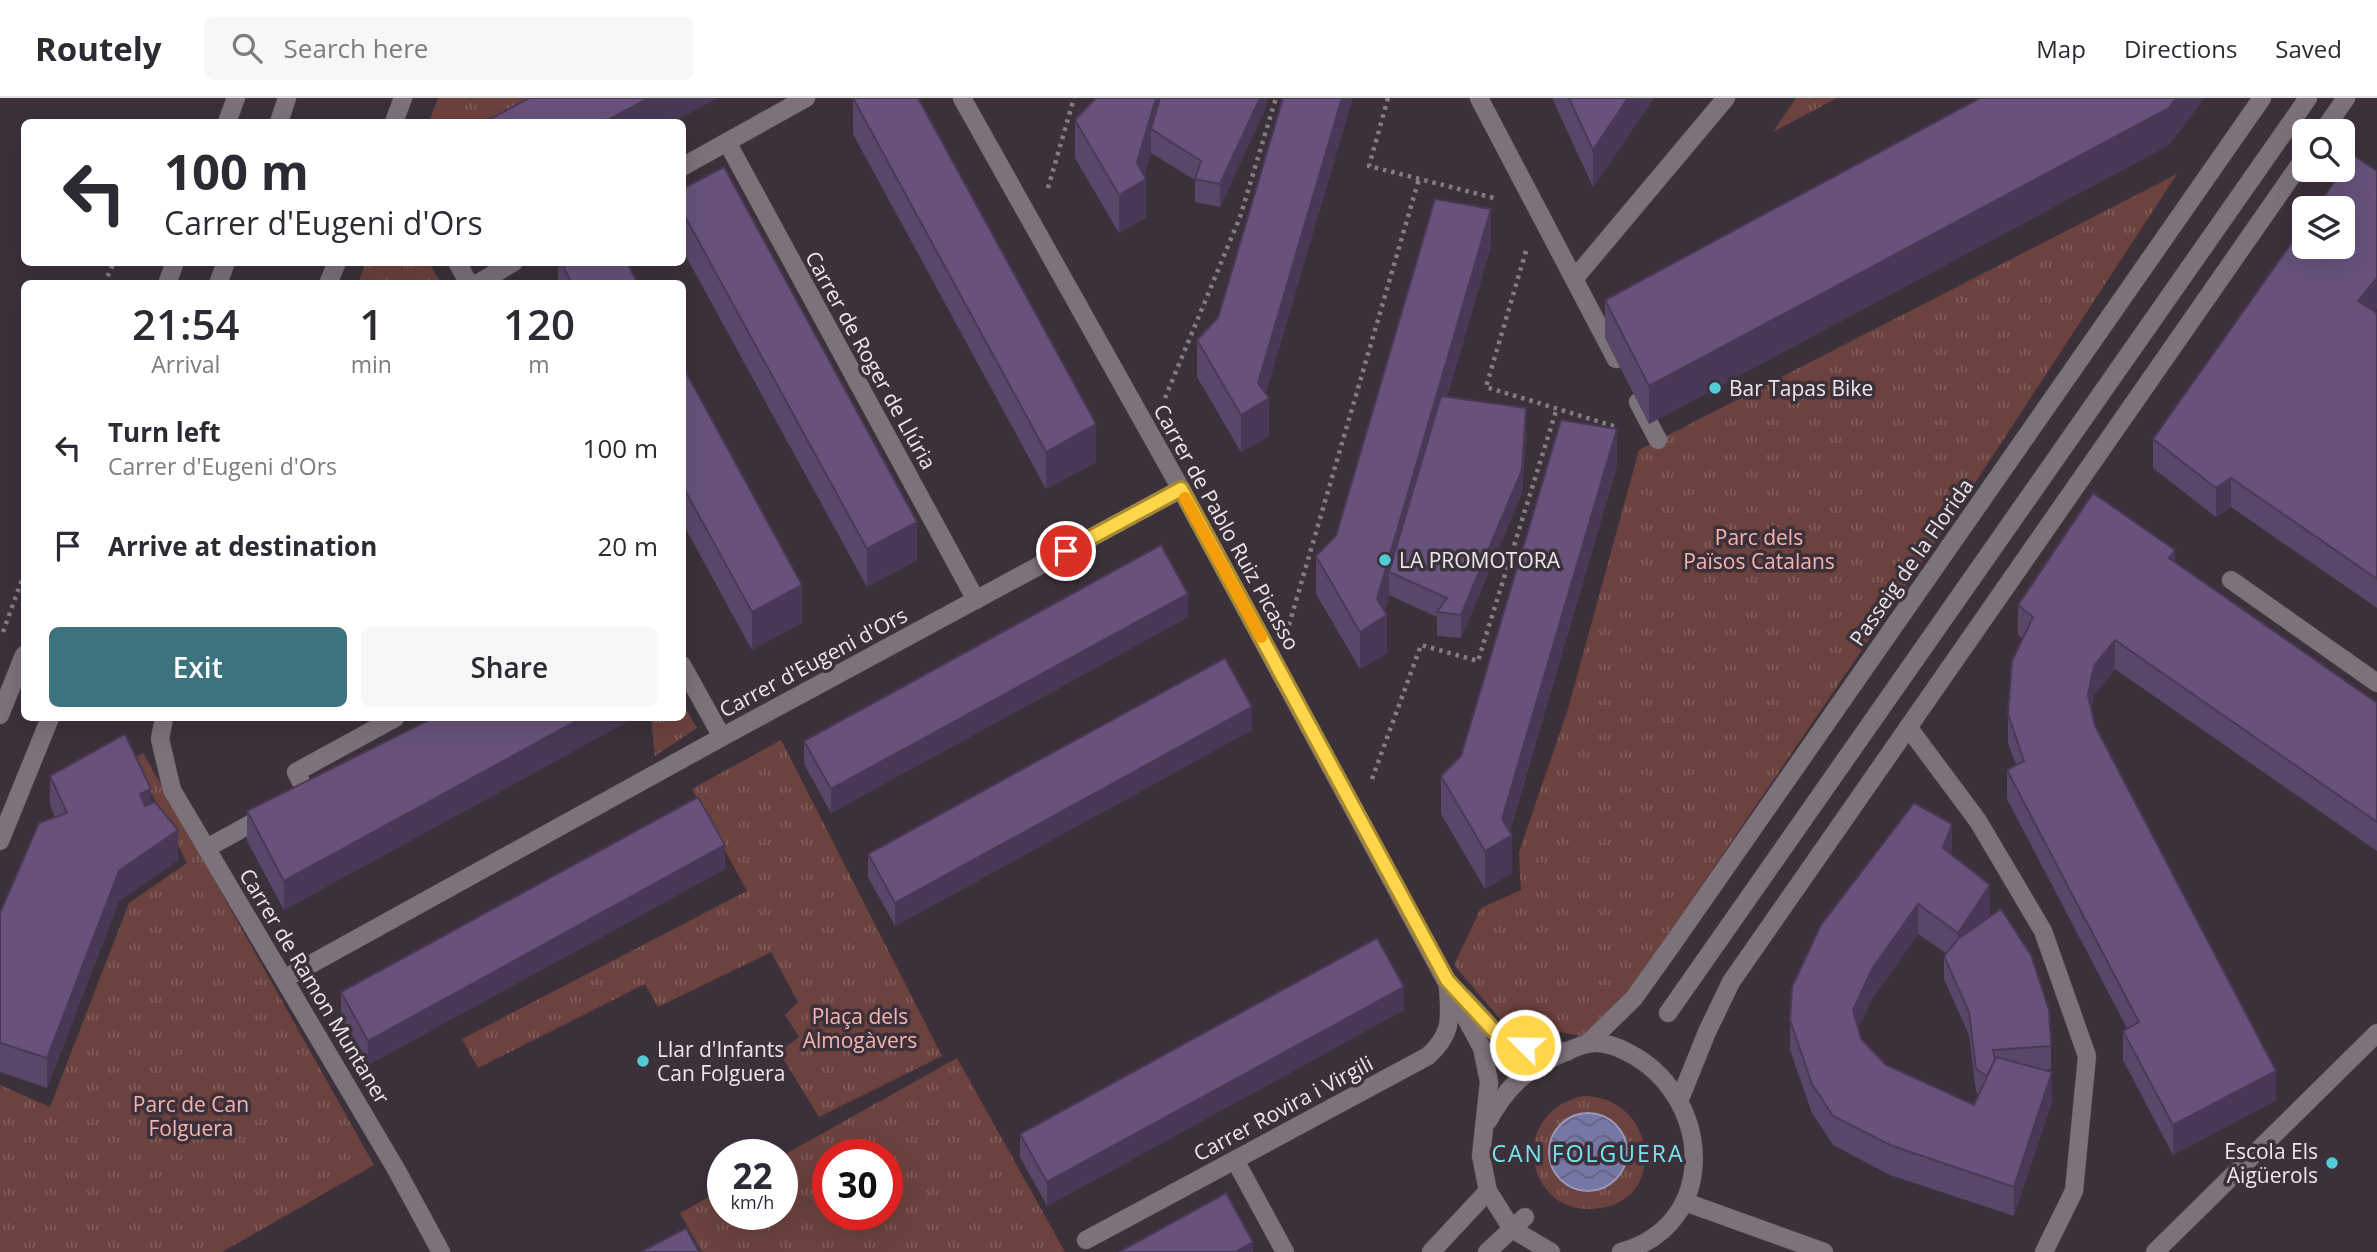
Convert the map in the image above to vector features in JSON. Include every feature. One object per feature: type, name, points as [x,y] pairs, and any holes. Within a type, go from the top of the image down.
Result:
[{"type":"street","points":[[228,119],[236,98]]},
{"type":"street","points":[[280,119],[288,98]]},
{"type":"street","points":[[395,119],[403,98]]},
{"type":"street","points":[[686,165],[806,98]]},
{"type":"street","name":"Carrer de Pablo Ruiz Picasso","points":[[962,98],[1181,489],[1482,1048],[1489,1082],[1481,1156],[1488,1191]]},
{"type":"street","points":[[1479,98],[1658,440]]},
{"type":"street","points":[[1575,278],[1726,98]]},
{"type":"street","name":"Passeig de la Florida","points":[[1587,1044],[1634,998],[2262,98]]},
{"type":"street","points":[[1668,1013],[2308,98]]},
{"type":"street","points":[[2331,119],[2346,98]]},
{"type":"street","name":"Carrer de Roger de Llúria","points":[[727,142],[976,600]]},
{"type":"street","points":[[1680,1099],[1731,982],[2292,176]]},
{"type":"street","points":[[484,280],[507,266]]},
{"type":"street","name":"Carrer d'Eugeni d'Ors","points":[[284,979],[722,737],[1181,489]]},
{"type":"street","points":[[2231,580],[2377,683]]},
{"type":"street","points":[[0,715],[21,662]]},
{"type":"street","points":[[686,673],[722,737]]},
{"type":"street","points":[[0,841],[49,721]]},
{"type":"street","name":"Carrer de Ramon Muntaner","points":[[163,721],[160,739],[173,790],[441,1252]]},
{"type":"street","points":[[206,848],[307,794],[296,772],[390,721]]},
{"type":"street","points":[[1908,727],[1978,821],[2043,931],[2087,1056],[2074,1191],[2044,1252]]},
{"type":"street","name":"Carrer de Pablo Ruiz Picasso","points":[[1447,980],[1495,1032],[1525,1045],[1567,1052]]},
{"type":"street","name":"Carrer Rovira i Virgili","points":[[1086,1240],[1428,1056],[1444,1041],[1450,1019],[1447,980]]},
{"type":"street","points":[[2155,1252],[2377,1033]]},
{"type":"street","points":[[1484,1126],[1504,1093],[1532,1067],[1587,1044],[1611,1044],[1637,1057],[1663,1078],[1680,1099],[1692,1131],[1695,1165],[1685,1202],[1665,1229],[1636,1248],[1621,1252]]},
{"type":"street","points":[[1235,1160],[1285,1252]]},
{"type":"street","points":[[1431,1252],[1488,1191],[1551,1252]]},
{"type":"street","points":[[1685,1202],[1824,1252]]},
{"type":"street","points":[[1487,1252],[1519,1223]]},
{"type":"path","points":[[1035,229],[1074,98]]},
{"type":"path","points":[[1150,435],[1240,217],[1276,98]]},
{"type":"path","points":[[1388,98],[1369,166],[1538,209],[1486,387],[1658,440]]},
{"type":"path","points":[[1277,666],[1419,179]]},
{"type":"path","points":[[1358,816],[1421,645],[1478,661],[1557,408]]},
{"type":"path","points":[[0,640],[21,582]]},
{"type":"green space","points":[[438,98],[538,98],[499,119],[430,119]]},
{"type":"green space","points":[[1796,98],[1837,98],[1773,132]]},
{"type":"green space","name":"Parc dels Països Catalans","points":[[2177,174],[1954,515],[1609,1021],[1585,1037],[1501,1020],[1454,965],[1481,908],[1521,890],[1519,852],[1568,709],[1639,450]]},
{"type":"green space","points":[[364,266],[431,266],[439,280],[359,280]]},
{"type":"green space","points":[[686,709],[697,728],[655,756],[651,721],[686,721]]},
{"type":"green space","name":"Plaça dels Almogàvers","points":[[781,740],[942,1056],[819,1117],[779,1052],[799,1037],[785,1015],[798,1002],[771,952],[658,1007],[645,984],[478,1068],[462,1039],[747,891],[692,789]]},
{"type":"green space","name":"Parc de Can Folguera","points":[[143,753],[374,1165],[222,1252],[0,1252],[0,1085],[50,1107],[129,903],[187,863],[134,759]]},
{"type":"green space","points":[[957,1058],[1065,1252],[702,1252],[680,1213],[707,1198],[707,1230],[798,1230],[798,1147],[812,1139],[812,1230],[903,1230],[903,1139],[812,1139]]},
{"type":"green space","points":[[1583,1096],[1607,1100],[1626,1112],[1638,1129],[1644,1148],[1644,1168],[1637,1186],[1623,1200],[1601,1208],[1575,1208],[1556,1198],[1542,1183],[1535,1163],[1535,1142],[1542,1122],[1558,1106]],"holes":[[[1585,1113],[1605,1119],[1619,1130],[1625,1144],[1625,1160],[1620,1174],[1608,1184],[1592,1190],[1571,1188],[1562,1123]]]},
{"type":"water","points":[[1588,1113],[1603,1116],[1616,1124],[1624,1137],[1627,1152],[1624,1167],[1616,1180],[1603,1188],[1588,1191],[1573,1188],[1560,1180],[1552,1167],[1549,1152],[1552,1137],[1560,1124],[1573,1116]]},
{"type":"building","points":[[529,98],[649,98],[610,119],[490,119]]},
{"type":"building","points":[[853,98],[918,98],[1096,424],[1046,452]]},
{"type":"building","points":[[1096,98],[1156,98],[1137,163],[1146,179],[1119,195],[1075,120]]},
{"type":"building","points":[[1160,98],[1260,98],[1220,184],[1195,179],[1201,161],[1151,129]]},
{"type":"building","points":[[1283,98],[1342,98],[1258,383],[1269,398],[1241,415],[1197,340],[1218,318]]},
{"type":"building","points":[[1569,98],[1628,98],[1593,150]]},
{"type":"building","points":[[1980,98],[2176,98],[2169,108],[1649,386],[1605,300]]},
{"type":"building","points":[[2355,156],[2377,171],[2377,278],[2358,301],[2377,313],[2377,579],[2231,478],[2216,488],[2153,439],[2292,242],[2292,259],[2355,259],[2355,196],[2324,196],[2334,182],[2355,182]]},
{"type":"building","points":[[724,167],[917,522],[867,549],[686,218],[686,187]]},
{"type":"building","points":[[1435,199],[1491,209],[1377,599],[1387,615],[1360,632],[1316,556],[1336,536]]},
{"type":"building","points":[[563,266],[629,266],[636,280],[570,280]]},
{"type":"building","points":[[686,372],[802,585],[752,612],[686,492]]},
{"type":"building","points":[[1441,396],[1526,408],[1522,470],[1461,615],[1437,612],[1447,598],[1389,572]]},
{"type":"building","points":[[1561,420],[1617,429],[1502,819],[1512,835],[1485,851],[1441,776],[1461,756]]},
{"type":"building","points":[[2093,493],[2175,550],[2169,558],[2377,703],[2377,822],[2115,640],[2094,666],[2088,695],[2095,726],[2276,1071],[2173,1125],[2123,1031],[2139,1022],[2007,770],[2024,761],[2008,714],[2012,661],[2033,617],[2018,605]]},
{"type":"building","points":[[1161,545],[1188,594],[831,789],[804,741]]},
{"type":"building","points":[[1225,658],[1252,707],[895,903],[868,854]]},
{"type":"building","points":[[427,721],[577,721],[284,881],[247,811]]},
{"type":"building","points":[[125,734],[151,789],[140,794],[145,806],[155,802],[178,830],[119,871],[47,1058],[0,1043],[0,913],[39,823],[67,813],[50,776]]},
{"type":"building","points":[[698,797],[725,845],[368,1041],[341,992]]},
{"type":"building","points":[[1914,803],[1952,824],[1943,848],[1990,885],[1958,933],[1918,904],[1872,969],[1853,1010],[1861,1039],[1886,1065],[1974,1105],[1996,1057],[2052,1072],[2014,1187],[1890,1145],[1833,1116],[1812,1084],[1790,1020],[1792,987],[1821,925]]},
{"type":"building","points":[[2001,909],[2031,955],[2049,1010],[2051,1046],[1993,1050],[1995,1059],[1987,1076],[1976,1069],[1969,1012],[1944,956],[1958,939]]},
{"type":"building","points":[[1377,938],[1404,987],[1047,1182],[1020,1134]]},
{"type":"building","points":[[1226,1193],[1253,1242],[1235,1252],[1119,1252]]},
{"type":"building","points":[[686,1228],[699,1252],[641,1252]]},
{"type":"slow traffic","points":[[1185,498],[1261,637]]},
{"type":"place","name":"Bar Tapas Bike","points":[[1715,388]]},
{"type":"place","name":"LA PROMOTORA","points":[[1385,560]]},
{"type":"place","name":"Llar d'Infants Can Folguera","points":[[643,1061]]},
{"type":"place","name":"Escola Els Aigüerols","points":[[2332,1163]]},
{"type":"district","name":"CAN FOLGUERA","points":[[1588,1153]]},
{"type":"route","points":[[1066,551],[1181,489],[1447,980],[1495,1032],[1525,1045]]}]
